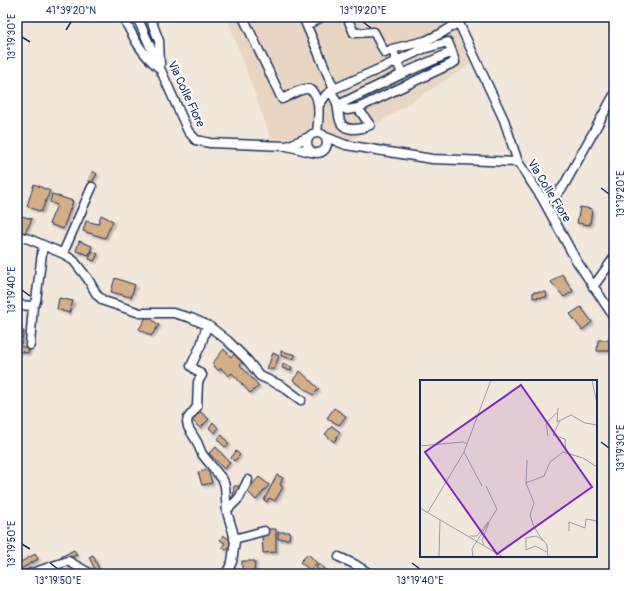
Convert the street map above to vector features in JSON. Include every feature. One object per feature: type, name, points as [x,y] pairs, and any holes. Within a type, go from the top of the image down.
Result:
[{"type":"street","points":[[123,17],[138,47],[160,69]]},
{"type":"street","name":"Via Colle Fiore","points":[[137,17],[188,131],[196,140],[287,146],[311,152]]},
{"type":"street","points":[[150,17],[159,41],[160,69]]},
{"type":"street","points":[[244,17],[282,100],[299,91],[308,89],[315,94],[319,105],[317,133]]},
{"type":"street","points":[[322,17],[305,21],[338,105],[340,123],[345,128],[361,129],[370,125],[358,108]]},
{"type":"street","points":[[347,17],[354,33],[374,32],[388,51],[397,60],[402,74]]},
{"type":"street","points":[[388,51],[425,41],[442,33],[458,19],[504,120],[518,162]]},
{"type":"street","points":[[319,105],[326,95],[332,91],[423,49],[448,42],[455,62],[358,108],[347,110],[338,105]]},
{"type":"street","points":[[338,105],[452,52]]},
{"type":"street","points":[[542,198],[555,196],[562,187],[614,95]]},
{"type":"street","points":[[317,133],[326,137],[328,143],[326,150],[318,154],[309,150],[307,144],[309,138],[313,134],[317,133]]},
{"type":"street","name":"Via Colle Fiore","points":[[326,137],[346,145],[432,159],[518,162],[542,198],[576,260],[614,317]]},
{"type":"street","name":"Via Colle Fiore","points":[[287,146],[309,138]]},
{"type":"street","name":"Via Colle Fiore","points":[[326,150],[346,145]]},
{"type":"street","points":[[63,253],[92,187]]},
{"type":"street","points":[[17,236],[63,253],[74,261],[81,269],[97,295],[104,301],[140,312],[173,313],[191,318],[207,326],[228,340],[260,376],[282,386],[302,400]]},
{"type":"street","points":[[30,345],[33,306],[36,301],[43,245]]},
{"type":"street","points":[[593,286],[614,258]]},
{"type":"street","points":[[17,305],[33,306]]},
{"type":"street","points":[[207,326],[201,345],[191,366],[202,375],[198,382],[197,407],[188,418],[187,422],[188,427],[202,454],[223,480],[225,486],[226,510],[234,532],[232,562],[226,574]]},
{"type":"street","points":[[226,510],[239,498],[248,480]]},
{"type":"street","points":[[234,539],[264,531]]},
{"type":"street","points":[[339,557],[370,574]]},
{"type":"street","points":[[29,574],[68,561],[91,574]]},
{"type":"shaded area","points":[[227,17],[449,17],[471,64],[352,140],[271,139]]},
{"type":"building","points":[[93,171],[97,174],[92,182],[88,181]]},
{"type":"building","points":[[34,184],[50,191],[41,212],[27,206]]},
{"type":"building","points":[[52,194],[73,201],[63,229],[49,224],[57,205],[50,202]]},
{"type":"building","points":[[580,207],[592,209],[590,225],[577,223]]},
{"type":"building","points":[[101,215],[113,221],[105,238],[83,231],[86,221],[98,224]]},
{"type":"building","points":[[22,216],[32,219],[25,233],[17,230]]},
{"type":"building","points":[[79,241],[92,246],[89,255],[76,251]]},
{"type":"building","points":[[92,251],[98,254],[94,261],[89,259]]},
{"type":"building","points":[[562,274],[573,291],[564,297],[551,282]]},
{"type":"building","points":[[115,278],[135,285],[131,297],[111,292]]},
{"type":"building","points":[[533,292],[546,292],[547,297],[533,298]]},
{"type":"building","points":[[59,298],[73,301],[69,313],[57,309]]},
{"type":"building","points":[[581,307],[592,322],[582,330],[570,314]]},
{"type":"building","points":[[147,316],[159,325],[151,336],[139,329]]},
{"type":"building","points":[[17,330],[24,331],[21,344],[17,343]]},
{"type":"building","points":[[598,340],[609,340],[609,351],[597,351]]},
{"type":"building","points":[[17,346],[30,348],[28,353],[17,351]]},
{"type":"building","points":[[224,349],[231,357],[235,354],[242,362],[240,365],[259,386],[250,393],[232,373],[228,376],[221,368],[219,371],[212,364]]},
{"type":"building","points":[[281,351],[296,355],[293,359],[281,356]]},
{"type":"building","points":[[273,353],[279,356],[274,369],[267,369]]},
{"type":"building","points":[[283,364],[292,367],[291,371],[282,368]]},
{"type":"building","points":[[300,371],[319,389],[313,395],[293,380]]},
{"type":"building","points":[[334,408],[346,416],[339,425],[327,418]]},
{"type":"building","points":[[198,410],[209,419],[200,428],[190,418]]},
{"type":"building","points":[[213,422],[218,428],[215,433],[209,428]]},
{"type":"building","points":[[332,426],[340,432],[334,442],[325,434]]},
{"type":"building","points":[[222,435],[229,444],[225,447],[217,439]]},
{"type":"building","points":[[216,447],[230,463],[224,469],[209,453]]},
{"type":"building","points":[[236,451],[240,455],[234,461],[231,458]]},
{"type":"building","points":[[208,470],[212,483],[202,485],[198,472]]},
{"type":"building","points":[[277,475],[283,478],[280,485],[283,487],[275,501],[269,498],[267,502],[264,500]]},
{"type":"building","points":[[259,477],[269,485],[256,500],[247,491]]},
{"type":"building","points":[[234,486],[241,486],[238,497],[233,497]]},
{"type":"building","points":[[268,529],[276,529],[276,552],[263,553],[262,535],[269,535]]},
{"type":"building","points":[[278,532],[290,532],[289,539],[278,539]]},
{"type":"building","points":[[223,535],[233,542],[226,550],[222,547],[225,543],[220,540]]},
{"type":"building","points":[[74,550],[77,555],[62,560],[61,557]]},
{"type":"building","points":[[35,554],[38,559],[19,570],[17,564]]},
{"type":"building","points":[[308,554],[317,563],[310,570],[300,562]]},
{"type":"building","points":[[93,555],[101,574],[97,574],[89,557]]},
{"type":"building","points":[[242,561],[255,561],[254,573],[242,572]]},
{"type":"building","points":[[319,564],[329,572],[327,574],[315,574],[319,570],[316,568]]}]
